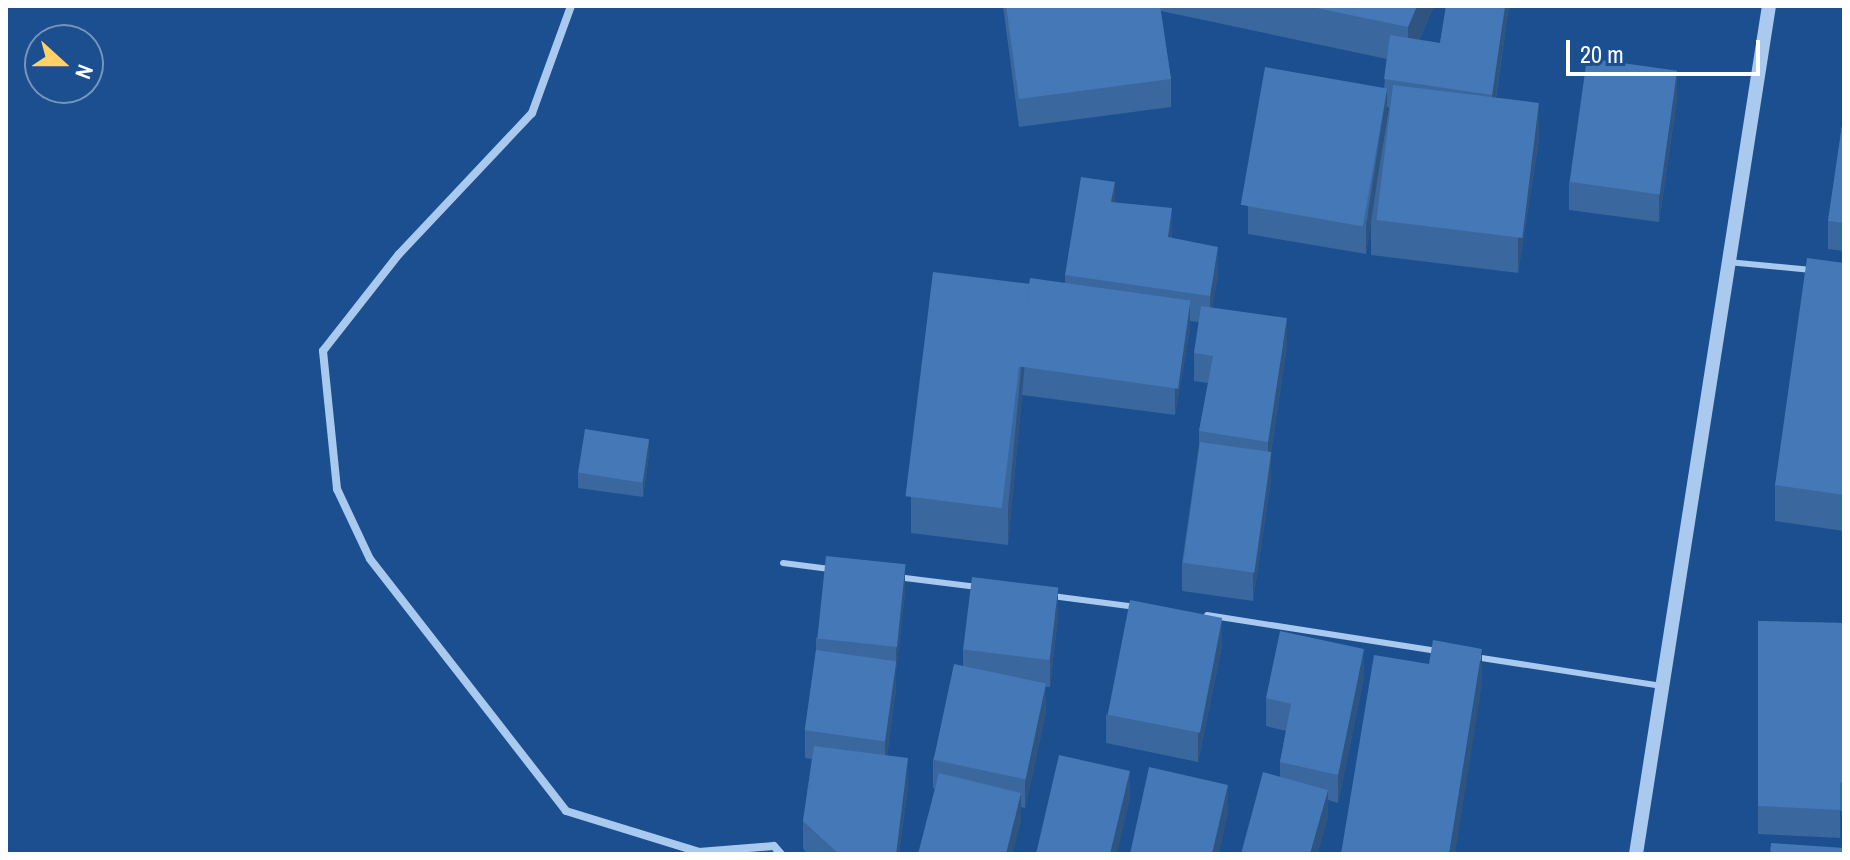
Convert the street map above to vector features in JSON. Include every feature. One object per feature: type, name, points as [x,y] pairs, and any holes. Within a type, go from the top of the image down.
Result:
[{"type":"street","points":[[571,6],[532,113],[399,254],[323,351],[337,489],[370,559],[566,811],[699,852],[774,846],[781,854]]},
{"type":"street","points":[[1636,854],[1665,687],[1769,6]]},
{"type":"lane","points":[[1728,262],[1816,271]]},
{"type":"lane","points":[[783,563],[846,571]]},
{"type":"lane","points":[[894,577],[989,589]]},
{"type":"lane","points":[[1036,594],[1147,608]]},
{"type":"lane","points":[[1195,614],[1446,652]]},
{"type":"lane","points":[[1462,655],[1665,687]]},
{"type":"building","points":[[1006,6],[1160,6],[1171,79],[1019,99]]},
{"type":"building","points":[[1307,6],[1417,6],[1408,27]]},
{"type":"building","points":[[1446,6],[1505,6],[1492,95],[1384,79],[1390,35],[1440,43]]},
{"type":"building","points":[[1587,58],[1677,71],[1660,194],[1570,182]]},
{"type":"building","points":[[1265,67],[1387,89],[1363,226],[1241,205]]},
{"type":"building","points":[[1393,85],[1539,103],[1522,238],[1376,220]]},
{"type":"building","points":[[1844,112],[1844,223],[1828,221]]},
{"type":"building","points":[[1081,177],[1115,182],[1111,202],[1172,208],[1168,237],[1218,247],[1210,296],[1065,275]]},
{"type":"building","points":[[1807,258],[1844,263],[1844,495],[1775,485]]},
{"type":"building","points":[[933,272],[1029,284],[1002,508],[905,496]]},
{"type":"building","points":[[1030,278],[1190,301],[1178,389],[1018,366]]},
{"type":"building","points":[[1201,306],[1287,318],[1268,442],[1199,431],[1213,356],[1194,353]]},
{"type":"building","points":[[585,429],[649,439],[642,483],[578,472]]},
{"type":"building","points":[[1200,442],[1271,452],[1254,573],[1183,563]]},
{"type":"building","points":[[826,556],[906,564],[897,647],[817,639]]},
{"type":"building","points":[[972,577],[1058,588],[1049,660],[963,649]]},
{"type":"building","points":[[1130,600],[1222,618],[1200,733],[1108,715]]},
{"type":"building","points":[[1758,621],[1844,623],[1844,782],[1840,783],[1840,810],[1758,806]]},
{"type":"building","points":[[1280,631],[1364,649],[1338,775],[1280,762],[1291,704],[1266,698]]},
{"type":"building","points":[[1433,640],[1482,649],[1449,854],[1341,854],[1374,655],[1429,664]]},
{"type":"building","points":[[816,650],[896,661],[885,741],[805,730]]},
{"type":"building","points":[[954,664],[1046,684],[1026,779],[934,760]]},
{"type":"building","points":[[814,746],[908,758],[896,854],[839,854],[803,821]]},
{"type":"building","points":[[1059,755],[1130,771],[1110,854],[1036,854]]},
{"type":"building","points":[[1149,767],[1228,785],[1212,854],[1130,854]]},
{"type":"building","points":[[1263,772],[1328,790],[1310,854],[1241,854]]},
{"type":"building","points":[[939,773],[1021,793],[1006,854],[918,854]]},
{"type":"building","points":[[1771,843],[1844,848],[1844,854],[1770,854]]}]
